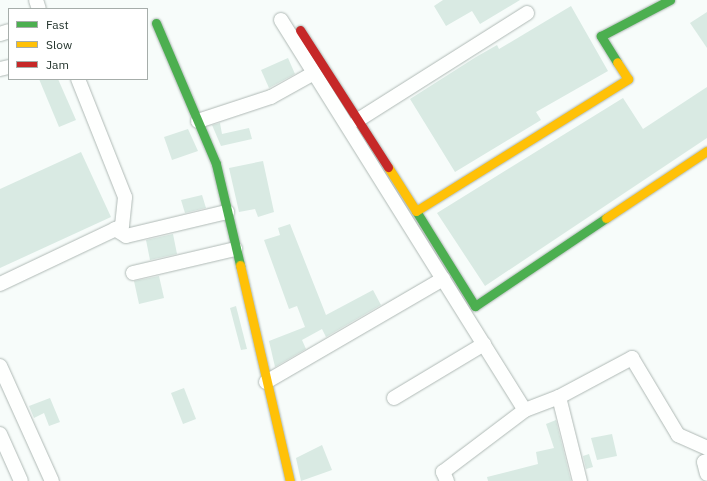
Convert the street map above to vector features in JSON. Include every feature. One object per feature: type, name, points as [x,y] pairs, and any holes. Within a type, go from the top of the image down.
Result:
[{"type":"street","points":[[416,211],[628,79],[601,36],[670,0]]},
{"type":"street","points":[[358,120],[527,13]]},
{"type":"street","points":[[281,20],[525,410]]},
{"type":"street","points":[[156,23],[216,164],[290,481]]},
{"type":"street","points":[[300,30],[475,306],[707,151]]},
{"type":"street","points":[[198,121],[271,97],[314,73]]},
{"type":"street","points":[[0,284],[122,226],[125,197],[78,80]]},
{"type":"street","points":[[115,229],[126,236],[227,212]]},
{"type":"street","points":[[133,273],[235,249]]},
{"type":"street","points":[[266,382],[443,279]]},
{"type":"street","points":[[394,398],[484,344]]},
{"type":"street","points":[[447,481],[443,472],[525,410],[559,397],[632,358],[678,435],[707,448]]},
{"type":"street","points":[[0,366],[52,481]]},
{"type":"street","points":[[559,397],[580,481]]},
{"type":"street","points":[[0,434],[4,453],[21,481]]},
{"type":"street","points":[[707,461],[704,462],[707,474]]},
{"type":"building","points":[[443,0],[520,0],[480,24],[472,11],[446,26],[434,6]]},
{"type":"building","points":[[571,6],[608,71],[536,112],[541,120],[455,172],[410,99],[476,57],[497,45],[499,49]]},
{"type":"building","points":[[707,12],[707,48],[690,23]]},
{"type":"building","points":[[288,58],[295,74],[269,88],[261,70]]},
{"type":"building","points":[[39,80],[58,80],[76,120],[59,127]]},
{"type":"building","points":[[707,87],[707,138],[485,286],[437,213],[623,98],[643,129]]},
{"type":"building","points":[[220,123],[222,134],[249,128],[252,139],[221,146],[212,125]]},
{"type":"building","points":[[188,129],[198,151],[172,160],[164,137]]},
{"type":"building","points":[[81,152],[111,217],[0,268],[0,189]]},
{"type":"building","points":[[263,161],[274,212],[258,217],[255,209],[239,212],[229,168]]},
{"type":"building","points":[[202,195],[206,208],[185,213],[181,200]]},
{"type":"building","points":[[290,224],[326,315],[373,290],[381,305],[326,337],[322,329],[302,340],[306,349],[275,367],[269,341],[305,327],[297,306],[289,309],[264,240],[280,235],[278,228]]},
{"type":"building","points":[[173,234],[177,254],[150,260],[146,240]]},
{"type":"building","points":[[159,276],[164,298],[139,304],[134,281]]},
{"type":"building","points":[[236,306],[247,349],[241,350],[230,308]]},
{"type":"building","points":[[184,388],[196,419],[183,424],[171,393]]},
{"type":"building","points":[[50,398],[60,422],[49,426],[44,413],[34,418],[29,406]]},
{"type":"building","points":[[556,420],[571,481],[488,481],[487,477],[538,464],[536,452],[554,448],[546,424]]},
{"type":"building","points":[[612,434],[617,456],[597,460],[591,438]]},
{"type":"building","points":[[322,445],[332,470],[301,481],[296,458]]},
{"type":"building","points":[[589,454],[593,467],[586,469],[583,456]]},
{"type":"traffic: fast","points":[[617,62],[601,36],[670,0]]},
{"type":"traffic: fast","points":[[156,23],[216,164],[240,265]]},
{"type":"traffic: fast","points":[[416,211],[475,306],[606,218]]},
{"type":"traffic: slow","points":[[388,167],[416,211],[628,79],[617,62]]},
{"type":"traffic: slow","points":[[606,218],[707,151]]},
{"type":"traffic: slow","points":[[240,265],[290,481]]},
{"type":"traffic: jam","points":[[300,30],[388,167]]}]
